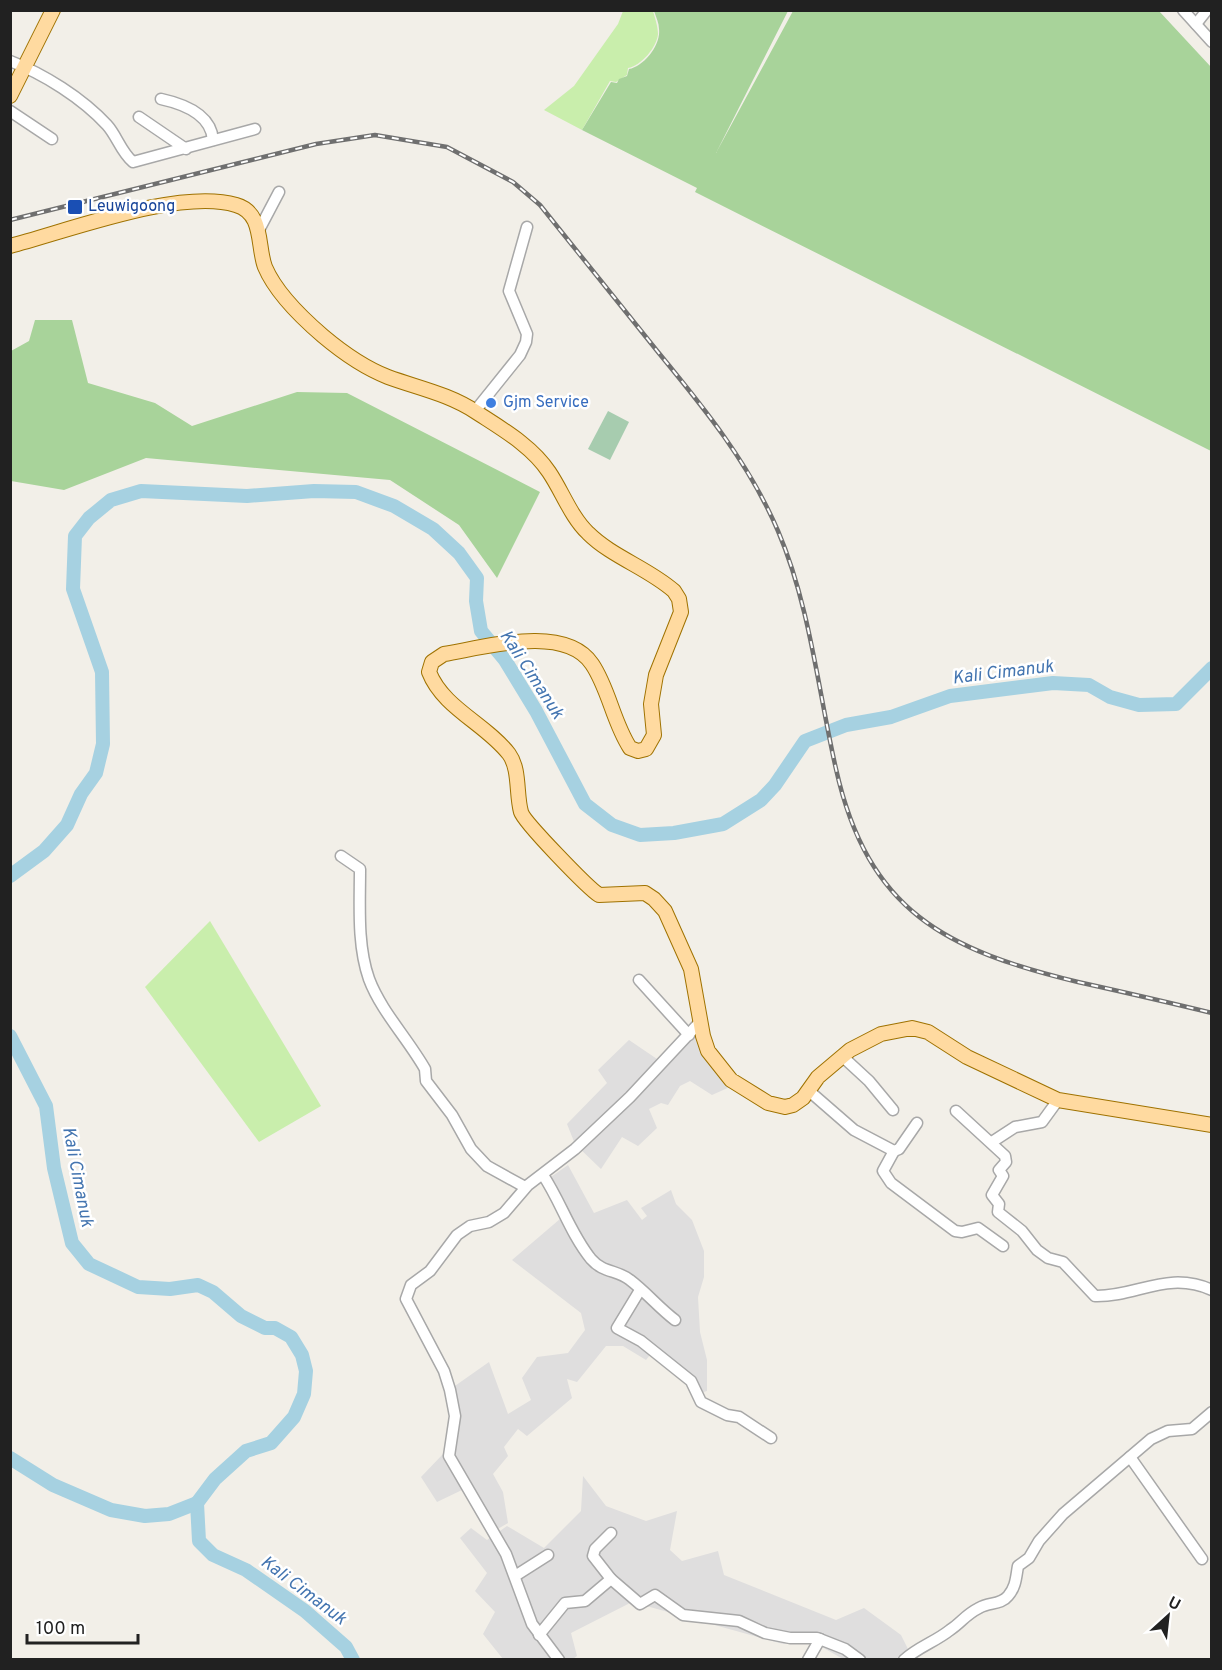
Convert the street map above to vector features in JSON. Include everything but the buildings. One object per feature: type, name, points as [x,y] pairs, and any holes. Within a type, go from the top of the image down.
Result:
[{"type":"main road","points":[[10,96],[53,10]]},
{"type":"main road","points":[[10,246],[134,213],[187,202],[239,206],[252,216],[259,230],[262,255],[274,283],[321,334],[342,351],[376,372],[437,392],[476,411],[538,457],[590,536],[660,580],[679,599],[681,612],[679,622],[661,660],[654,685],[651,704],[654,735],[651,745],[638,751],[630,748],[601,682],[583,654],[566,644],[533,641],[480,648],[439,657],[429,667],[432,680],[449,701],[478,723],[509,755],[515,771],[518,797],[524,819],[579,879],[599,895],[645,893],[662,906],[691,969],[700,1022],[708,1051],[731,1080],[768,1103],[785,1107],[803,1098],[818,1077],[850,1050],[881,1034],[921,1029],[967,1058],[1058,1100],[1212,1125]]},
{"type":"street","points":[[1183,10],[1212,42]]},
{"type":"street","points":[[1196,24],[1207,10]]},
{"type":"street","points":[[10,62],[60,87],[95,113],[107,124],[133,162],[255,129]]},
{"type":"street","points":[[161,99],[184,106],[204,119],[211,128],[213,140]]},
{"type":"street","points":[[10,111],[52,139]]},
{"type":"street","points":[[139,117],[186,149]]},
{"type":"street","points":[[259,230],[279,192]]},
{"type":"street","points":[[476,411],[520,355],[526,342],[526,334],[509,291],[527,227]]},
{"type":"street","points":[[341,856],[360,869],[360,929],[369,978],[379,998],[425,1069],[426,1081],[452,1115],[471,1149],[487,1166],[525,1187]]},
{"type":"street","points":[[352,939],[363,949]]},
{"type":"street","points":[[639,980],[689,1035]]},
{"type":"street","points":[[559,1659],[532,1624],[506,1554],[449,1456],[455,1416],[450,1390],[444,1371],[406,1299],[411,1285],[430,1271],[457,1235],[470,1226],[489,1222],[504,1213],[525,1187],[543,1175],[622,1104],[700,1022]]},
{"type":"street","points":[[843,1057],[876,1089],[892,1110]]},
{"type":"street","points":[[808,1090],[854,1130],[894,1151]]},
{"type":"street","points":[[992,1142],[1015,1127],[1042,1122],[1058,1100]]},
{"type":"street","points":[[956,1111],[1005,1156],[1006,1162],[999,1170],[1004,1176],[992,1195],[999,1204],[998,1212],[1022,1231],[1036,1250],[1048,1258],[1063,1262],[1095,1296],[1168,1282],[1202,1286],[1212,1290]]},
{"type":"street","points":[[917,1123],[899,1149],[894,1151],[884,1171],[891,1183],[955,1231],[962,1232],[978,1228],[1003,1246]]},
{"type":"street","points":[[543,1175],[562,1208],[572,1234],[589,1256],[603,1269],[629,1278],[675,1320]]},
{"type":"street","points":[[640,1290],[617,1328],[641,1341],[691,1381],[704,1403],[726,1415],[739,1417],[771,1438]]},
{"type":"street","points":[[904,1659],[918,1647],[951,1630],[968,1614],[987,1603],[999,1603],[1006,1599],[1016,1582],[1018,1566],[1029,1558],[1039,1541],[1063,1514],[1160,1433],[1192,1429],[1212,1412]]},
{"type":"street","points":[[1130,1457],[1202,1559]]},
{"type":"street","points":[[611,1533],[595,1549],[593,1556],[611,1579],[640,1604],[653,1595],[683,1615],[739,1621],[765,1633],[790,1638],[800,1636],[820,1640],[845,1649],[860,1659]]},
{"type":"street","points":[[515,1576],[548,1555]]},
{"type":"street","points":[[539,1635],[566,1603],[585,1601],[611,1579]]},
{"type":"street","points":[[807,1659],[820,1640]]},
{"type":"shaded area","points":[[688,1027],[741,1082],[712,1095],[690,1081],[680,1086],[668,1105],[661,1103],[649,1109],[657,1128],[638,1146],[622,1137],[601,1169],[575,1144],[567,1124],[607,1083],[598,1070],[629,1040],[657,1059]]},
{"type":"shaded area","points":[[568,1165],[594,1213],[627,1200],[642,1220],[647,1216],[641,1208],[671,1190],[676,1204],[692,1220],[704,1251],[704,1277],[698,1297],[700,1332],[707,1360],[707,1391],[697,1394],[653,1351],[646,1360],[623,1346],[606,1346],[577,1382],[567,1379],[572,1398],[527,1436],[518,1429],[504,1447],[508,1456],[493,1474],[503,1492],[508,1523],[489,1534],[462,1490],[437,1502],[421,1477],[443,1454],[456,1426],[452,1388],[489,1362],[508,1414],[531,1400],[522,1378],[537,1357],[568,1353],[585,1330],[581,1313],[512,1260],[567,1213],[548,1179]]},
{"type":"shaded area","points":[[583,1476],[606,1506],[646,1521],[677,1511],[670,1550],[682,1561],[718,1551],[724,1575],[836,1620],[864,1608],[901,1635],[913,1659],[843,1659],[813,1642],[783,1644],[632,1602],[571,1633],[577,1656],[573,1659],[503,1659],[483,1634],[495,1612],[475,1591],[487,1573],[460,1538],[471,1528],[487,1540],[507,1526],[544,1548],[581,1511]]},
{"type":"green space","points":[[623,11],[653,11],[658,34],[655,45],[648,55],[638,64],[628,68],[627,75],[616,82],[610,81],[582,130],[544,110],[574,86],[618,24]]},
{"type":"green space","points":[[654,11],[788,11],[716,153],[793,11],[1159,11],[1211,67],[1211,451],[695,192],[697,188],[582,130],[611,82],[617,83],[619,79],[627,76],[629,69],[646,59],[654,48],[659,29]]},
{"type":"green space","points":[[35,320],[72,320],[88,383],[155,403],[192,426],[297,392],[347,393],[540,492],[497,578],[459,525],[390,480],[146,458],[64,490],[11,481],[11,351],[29,341]]},
{"type":"green space","points":[[608,411],[629,422],[610,460],[588,449]]},
{"type":"green space","points":[[210,921],[321,1106],[259,1142],[145,987]]},
{"type":"waterway","name":"Kali Cimanuk","points":[[10,876],[44,851],[67,825],[81,794],[96,773],[103,744],[102,672],[73,589],[75,536],[89,518],[111,500],[141,491],[247,496],[314,491],[356,492],[394,506],[433,529],[459,553],[477,578],[476,601],[481,631],[505,660],[536,711],[585,804],[612,825],[640,835],[674,833],[723,824],[761,800],[775,785],[805,741],[846,725],[891,717],[950,696],[1053,683],[1089,685],[1110,697],[1139,705],[1176,704],[1212,668]]},
{"type":"waterway","name":"Kali Cimanuk","points":[[10,1036],[46,1106],[54,1168],[72,1243],[89,1264],[138,1287],[170,1289],[198,1285],[213,1292],[241,1316],[265,1328],[275,1328],[291,1337],[302,1355],[306,1371],[304,1394],[294,1417],[271,1443],[246,1451],[215,1479],[197,1503],[199,1541],[213,1555],[246,1570],[305,1611],[346,1647],[353,1660]]},
{"type":"waterway","points":[[10,1458],[53,1485],[111,1510],[145,1516],[169,1514],[197,1503]]},
{"type":"railway","points":[[10,220],[316,144],[375,135],[447,147],[513,182],[540,205],[692,394],[739,459],[766,506],[789,560],[806,618],[836,769],[850,818],[869,858],[892,891],[920,917],[952,938],[989,955],[1031,970],[1212,1013]]},
{"type":"place","name":"Leuwigoong","points":[[75,207]]},
{"type":"place","name":"Gjm Service","points":[[491,403]]}]
